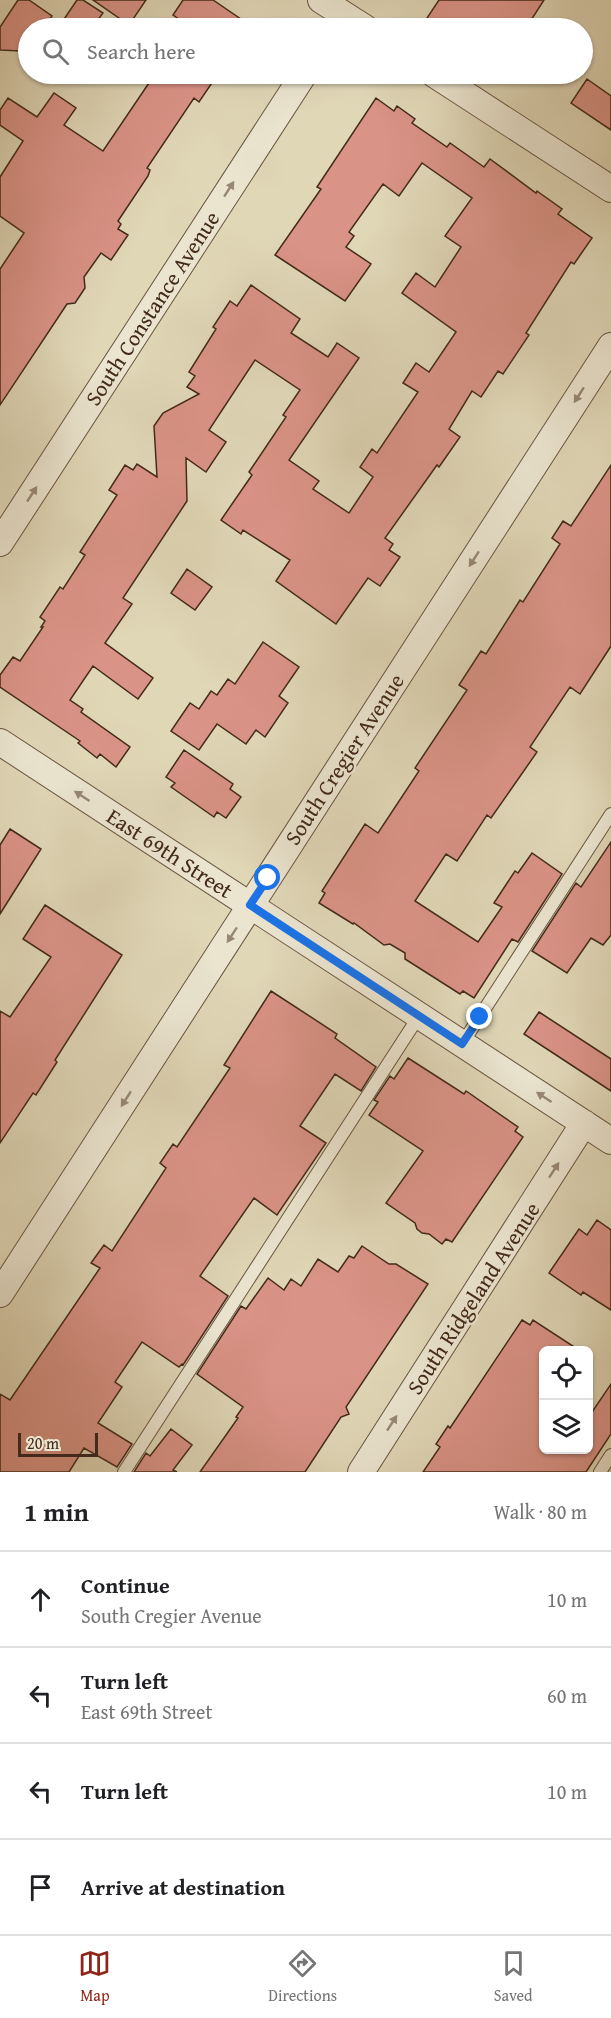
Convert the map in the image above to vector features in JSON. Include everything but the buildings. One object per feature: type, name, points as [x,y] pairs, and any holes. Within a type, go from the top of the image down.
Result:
[{"type":"street","points":[[321,0],[342,14]]},
{"type":"street","name":"South Constance Avenue","points":[[0,543],[298,84]]},
{"type":"street","points":[[449,84],[611,189]]},
{"type":"street","name":"South Cregier Avenue","points":[[0,1294],[611,346]]},
{"type":"street","name":"East 69th Street","points":[[0,742],[611,1141]]},
{"type":"street","name":"South Ridgeland Avenue","points":[[361,1472],[584,1123]]},
{"type":"lane","points":[[462,1044],[611,814]]},
{"type":"lane","points":[[124,1472],[419,1016]]},
{"type":"lane","points":[[600,1472],[611,1455]]},
{"type":"route","points":[[268,878],[250,905],[462,1044],[480,1017]]}]
